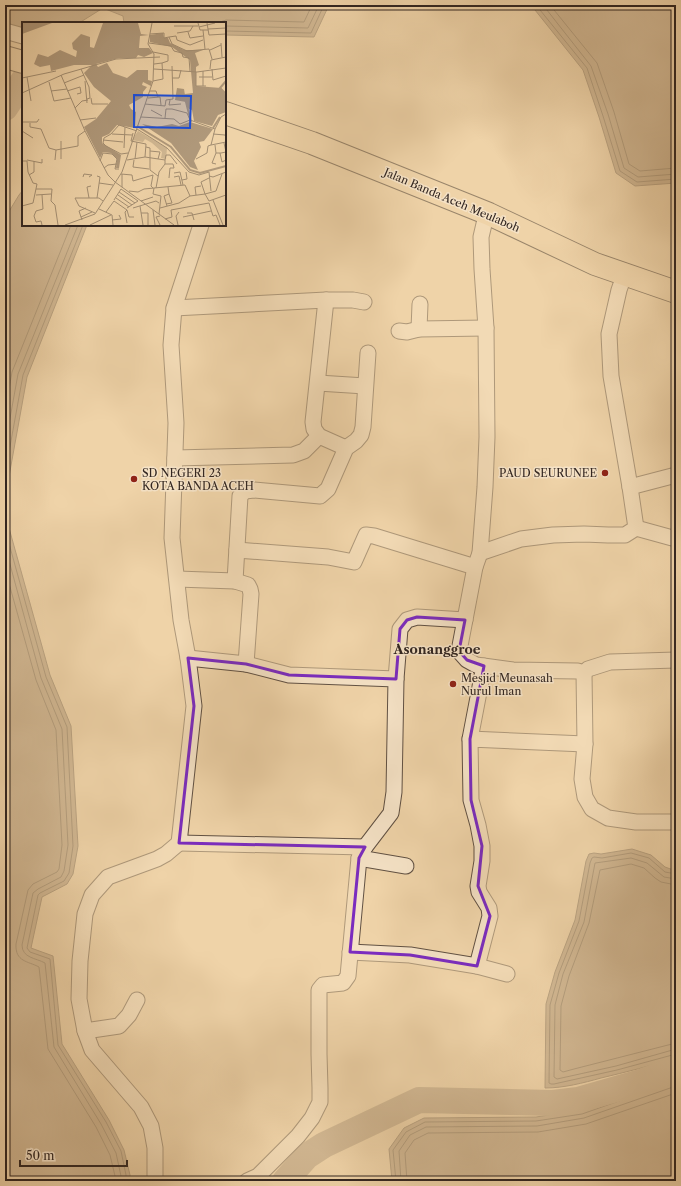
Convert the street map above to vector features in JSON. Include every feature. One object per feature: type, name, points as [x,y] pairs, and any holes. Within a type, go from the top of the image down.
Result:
[{"type":"highway","points":[[5,58],[22,62]]},
{"type":"highway","name":"Jalan Banda Aceh Meulaboh","points":[[226,113],[312,143],[488,214],[596,264],[676,292]]},
{"type":"street","points":[[5,31],[22,36]]},
{"type":"street","points":[[488,214],[481,237],[486,328],[487,437],[485,487],[478,560],[459,651],[467,660],[476,665],[513,670],[578,671],[584,673]]},
{"type":"street","points":[[178,844],[194,706],[188,658],[181,620],[172,538],[176,423],[170,345],[174,308],[201,226]]},
{"type":"street","points":[[625,273],[619,290],[609,334],[610,358],[611,376],[636,528]]},
{"type":"street","points":[[174,308],[326,300],[353,300],[364,302]]},
{"type":"street","points":[[326,300],[313,422],[314,429],[319,436],[346,448]]},
{"type":"street","points":[[419,329],[420,304]]},
{"type":"street","points":[[399,331],[407,332],[419,329],[486,328]]},
{"type":"street","points":[[235,581],[240,496],[245,491],[266,490],[320,496],[328,489],[346,448],[361,436],[363,427],[368,353]]},
{"type":"street","points":[[318,383],[365,386]]},
{"type":"street","points":[[175,458],[293,455],[304,450],[319,436]]},
{"type":"street","points":[[630,487],[676,475]]},
{"type":"street","points":[[237,550],[328,557],[354,562],[366,536],[374,536],[478,560],[521,539],[553,535],[625,535],[636,528],[676,540]]},
{"type":"street","points":[[176,579],[235,581],[248,585],[251,594],[246,664]]},
{"type":"street","points":[[247,1181],[258,1176],[298,1136],[312,1118],[320,1102],[319,990],[323,985],[343,983],[348,976],[362,853],[391,813],[394,792],[396,679],[400,630],[407,620],[417,616],[465,620]]},
{"type":"street","points":[[188,658],[246,664],[289,675],[396,679]]},
{"type":"street","points":[[676,660],[610,662],[588,669],[584,673],[585,744],[582,779],[585,797],[592,809],[608,818],[636,822],[676,822]]},
{"type":"street","points":[[477,966],[490,916],[490,908],[479,892],[478,886],[482,861],[482,846],[471,800],[470,739],[484,666]]},
{"type":"street","points":[[470,739],[585,744]]},
{"type":"street","points":[[155,1181],[155,1148],[151,1126],[140,1107],[92,1050],[85,1031],[78,999],[85,914],[92,896],[108,877],[157,859],[178,844],[362,853],[406,866]]},
{"type":"street","points":[[350,952],[410,956],[477,966],[507,974]]},
{"type":"street","points":[[85,1031],[119,1026],[129,1015],[136,1000]]},
{"type":"highlighted area","points":[[417,617],[465,620],[459,651],[467,660],[484,666],[470,739],[471,800],[482,846],[478,886],[490,916],[477,966],[410,955],[350,952],[359,858],[365,847],[179,843],[194,706],[188,658],[246,664],[289,675],[396,679],[400,629],[407,620]]},
{"type":"water","points":[[5,5],[329,5],[314,37],[226,35],[226,22],[124,22],[123,16],[103,8],[81,22],[22,22],[22,33],[5,28]]},
{"type":"water","points":[[531,5],[676,5],[676,183],[635,186],[616,173],[583,70]]},
{"type":"water","points":[[22,191],[22,226],[87,226],[27,377],[8,482],[9,528],[50,675],[71,726],[78,846],[73,874],[67,884],[42,897],[31,948],[53,956],[62,1044],[109,1120],[124,1150],[130,1181],[5,1181],[5,218]]},
{"type":"water","points":[[632,849],[651,855],[665,867],[676,871],[676,1058],[580,1083],[545,1088],[546,1004],[555,972],[575,920],[586,861],[589,854],[601,854]]},
{"type":"water","points":[[676,1077],[676,1181],[392,1181],[389,1149],[404,1128],[424,1118],[536,1117],[581,1110]]},
{"type":"waterway","points":[[5,108],[22,82]]},
{"type":"waterway","points":[[285,1181],[307,1156],[324,1145],[419,1100],[553,1103],[578,1100],[641,1082],[676,1069]]},
{"type":"place","name":"PAUD SEURUNEE","points":[[605,473]]},
{"type":"place","name":"SD NEGERI 23 KOTA BANDA ACEH","points":[[134,479]]},
{"type":"place","name":"Mesjid Meunasah Nurul Iman","points":[[453,684]]},
{"type":"district","name":"Asonanggroe","points":[[437,649]]}]
